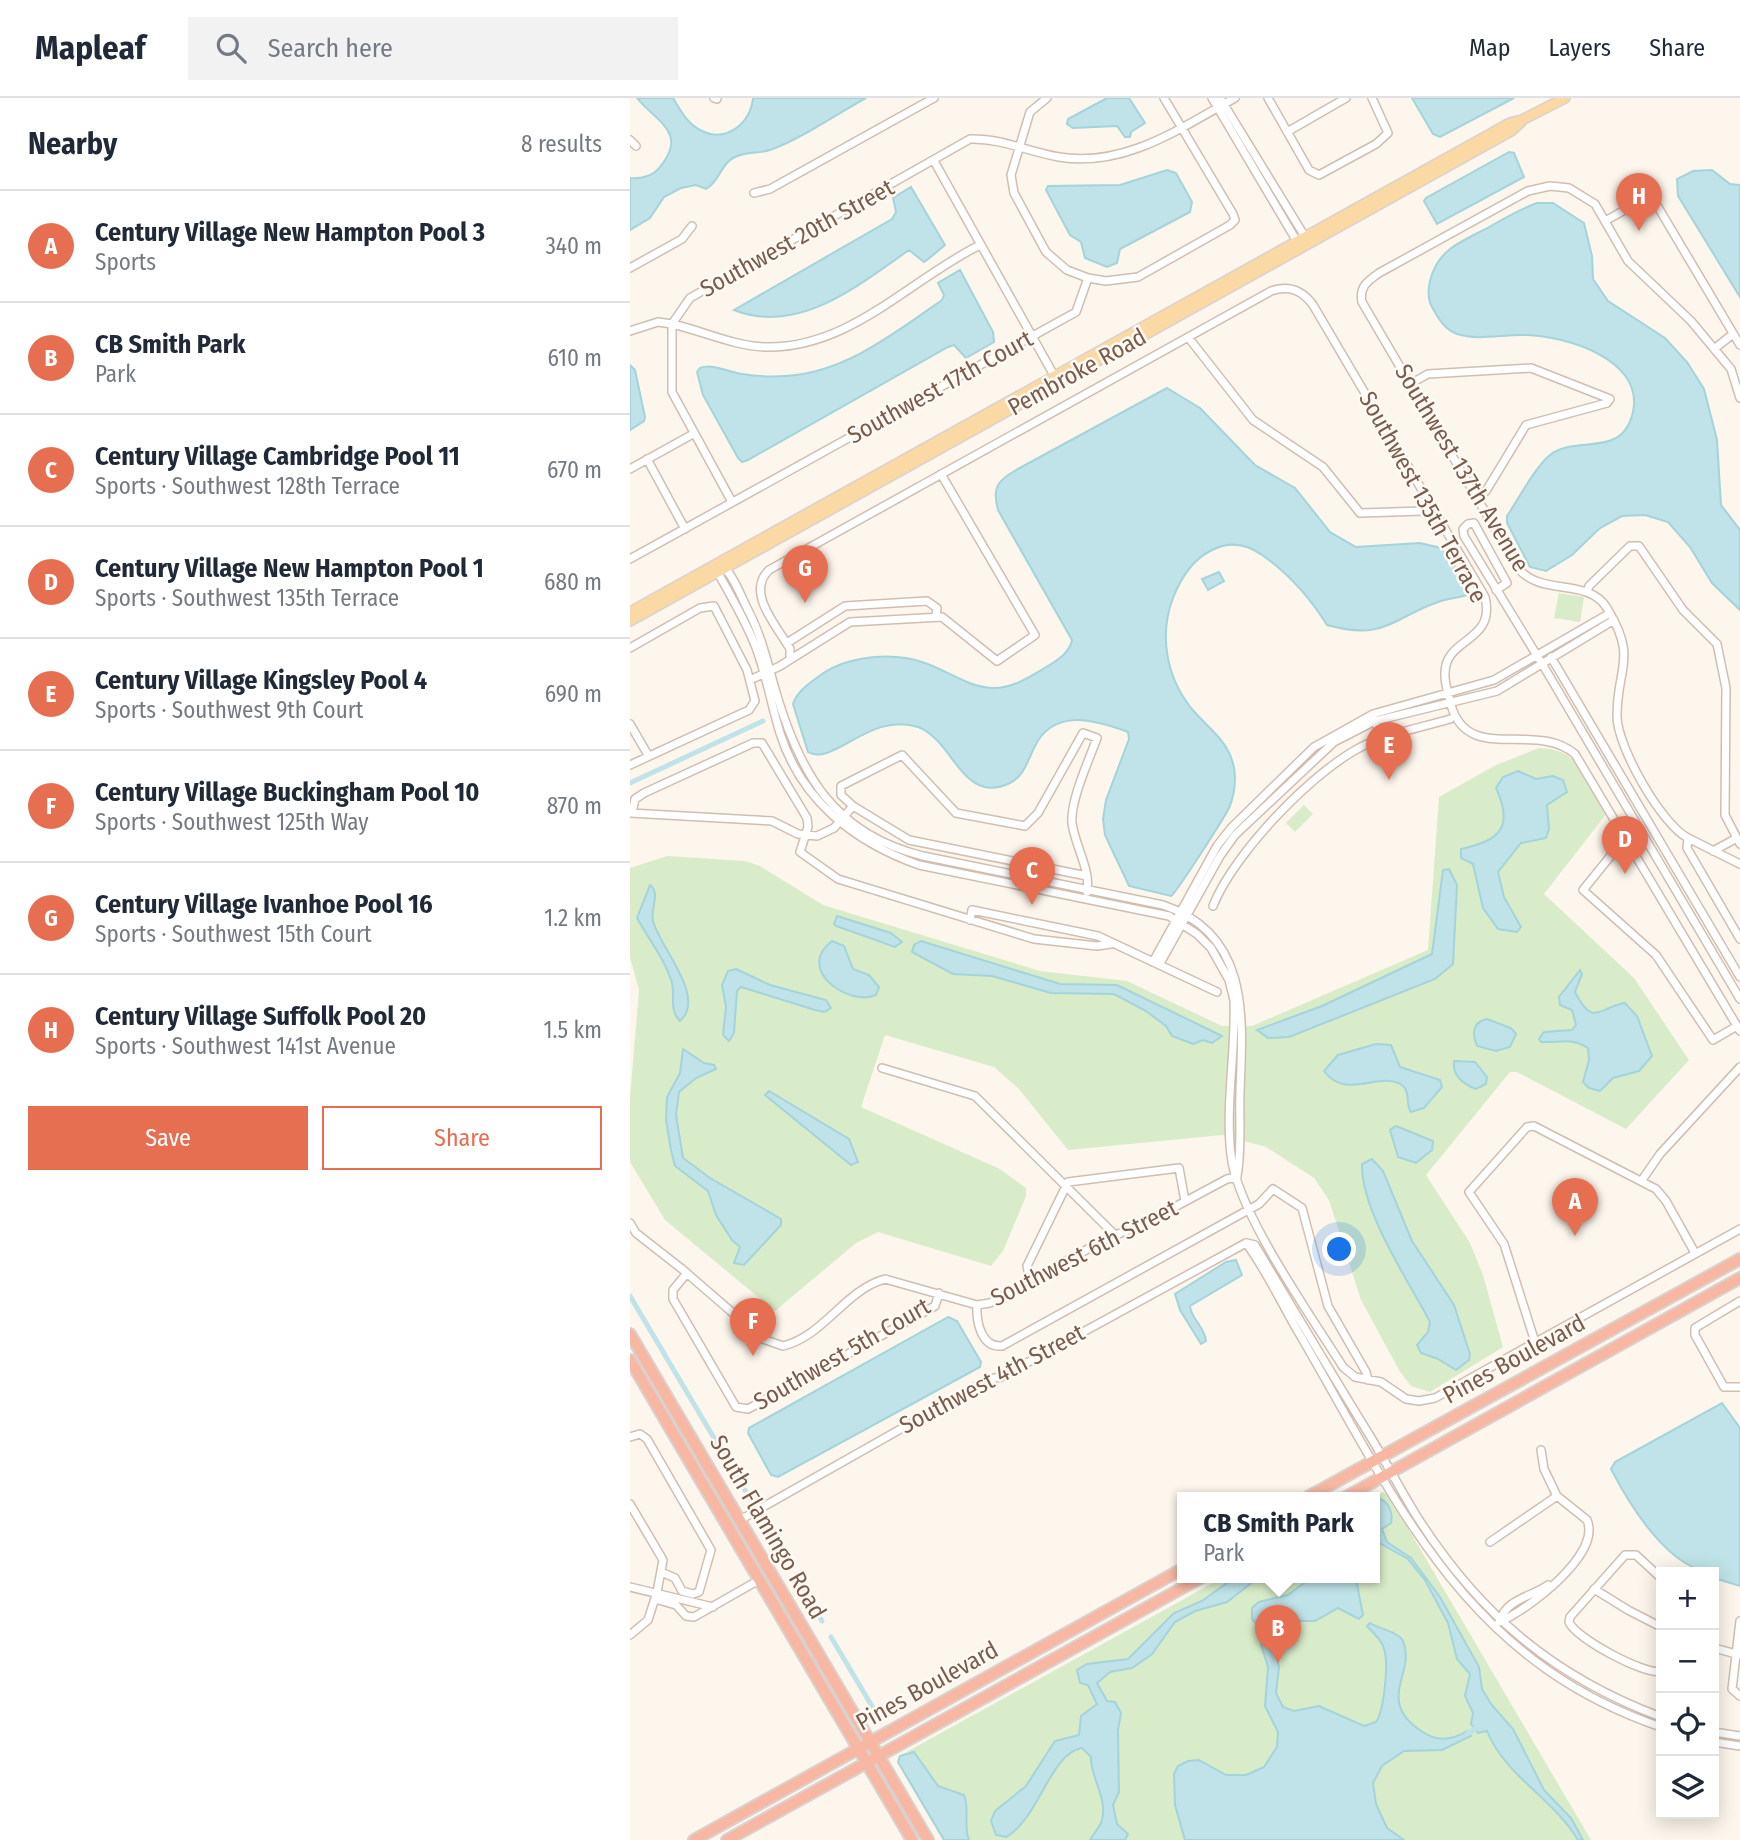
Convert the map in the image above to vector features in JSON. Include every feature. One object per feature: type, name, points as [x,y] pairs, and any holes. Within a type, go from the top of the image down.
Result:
[{"type":"highway","name":"Pines Boulevard","points":[[1317,1492],[1740,1258]]},
{"type":"highway","name":"Pines Boulevard","points":[[1355,1492],[1740,1278]]},
{"type":"highway","name":"South Flamingo Road","points":[[630,1334],[928,1840]]},
{"type":"highway","name":"South Flamingo Road","points":[[630,1360],[912,1840]]},
{"type":"highway","name":"Pines Boulevard","points":[[694,1840],[1177,1572]]},
{"type":"highway","points":[[759,1580],[771,1584],[796,1628],[810,1639]]},
{"type":"highway","name":"Pines Boulevard","points":[[727,1840],[1187,1583]]},
{"type":"highway","points":[[1039,1668],[1042,1655],[1055,1640]]},
{"type":"main road","name":"Pembroke Road","points":[[630,621],[1056,379],[1511,131],[1522,120],[1564,98]]},
{"type":"main road","name":"Pembroke Road","points":[[630,612],[721,568]]},
{"type":"street","points":[[754,193],[769,189],[934,98]]},
{"type":"street","points":[[1047,98],[1030,112],[1011,175],[1014,193],[1046,252],[1067,270],[1106,281],[1138,277],[1235,220],[1164,98]]},
{"type":"street","points":[[1212,98],[1221,103],[1303,242]]},
{"type":"street","points":[[1020,146],[1059,157],[1104,158],[1146,146],[1182,128],[1221,103],[1235,98]]},
{"type":"street","points":[[1268,98],[1314,174],[1319,175],[1376,144],[1388,133],[1372,98]]},
{"type":"street","points":[[1287,132],[1346,98]]},
{"type":"street","name":"Southwest 20th Street","points":[[672,324],[690,298],[970,139],[1020,146]]},
{"type":"street","points":[[934,161],[1056,379]]},
{"type":"street","name":"Southwest 137th Avenue","points":[[1587,592],[1548,586],[1523,573],[1362,302],[1363,286],[1387,268],[1519,195],[1550,186],[1569,188],[1588,198],[1606,220]]},
{"type":"street","points":[[1740,345],[1653,200],[1644,199],[1606,220],[1628,261],[1691,321],[1734,373],[1740,398]]},
{"type":"street","points":[[630,268],[682,239],[692,226]]},
{"type":"street","points":[[630,331],[658,323],[672,324],[708,332],[738,343],[765,347],[819,339],[854,325],[980,245]]},
{"type":"street","name":"Southwest 17th Court","points":[[631,556],[1076,312],[1088,278]]},
{"type":"street","name":"Southwest 135th Terrace","points":[[1188,337],[1271,290],[1293,289],[1303,293],[1314,305],[1483,595],[1487,609],[1482,627],[1448,660],[1444,672],[1460,726],[1471,735],[1545,739],[1570,750],[1580,759],[1739,1028]]},
{"type":"street","points":[[672,324],[672,391],[732,502]]},
{"type":"street","points":[[1714,349],[1733,334]]},
{"type":"street","points":[[790,658],[787,643],[761,598],[761,582],[769,570],[1188,337],[1253,420],[1323,467],[1360,513],[1424,511],[1433,507]]},
{"type":"street","points":[[1410,384],[1428,374],[1531,368],[1610,399],[1607,403],[1526,425],[1485,494],[1477,498]]},
{"type":"street","points":[[630,469],[693,434]]},
{"type":"street","points":[[647,459],[685,528]]},
{"type":"street","points":[[750,680],[850,622],[942,617],[998,661],[1035,635],[941,474]]},
{"type":"street","points":[[1496,590],[1507,583],[1482,541],[1479,528],[1474,523],[1468,524],[1463,529],[1464,536],[1512,618],[1597,756],[1740,999]]},
{"type":"street","points":[[1713,851],[1738,841],[1725,815],[1726,688],[1717,645],[1683,610],[1635,545],[1603,572],[1587,592],[1600,598],[1613,619],[1626,653],[1618,725],[1637,770],[1676,831],[1713,851],[1740,864]]},
{"type":"street","points":[[721,568],[746,604],[790,759],[801,779],[841,820],[879,849],[919,864],[1163,905],[1181,918],[1211,948],[1238,999],[1230,1139],[1237,1177],[1249,1208],[1343,1367],[1355,1377],[1381,1382],[1414,1401],[1435,1398],[1740,1229]]},
{"type":"street","points":[[721,568],[767,672]]},
{"type":"street","points":[[787,643],[845,606],[927,601],[937,608],[936,616]]},
{"type":"street","points":[[737,608],[746,604]]},
{"type":"street","points":[[630,648],[700,608],[711,606],[718,610],[755,697],[752,707],[630,765]]},
{"type":"street","points":[[737,608],[751,623],[753,641]]},
{"type":"street","points":[[1156,963],[1220,856],[1252,813],[1321,752],[1374,718],[1450,698],[1497,691],[1543,666],[1613,619]]},
{"type":"street","points":[[1450,698],[1483,685],[1546,650],[1613,619]]},
{"type":"street","points":[[1546,650],[1740,977]]},
{"type":"street","points":[[1374,718],[1382,739]]},
{"type":"street","points":[[1213,906],[1233,867],[1266,829],[1335,764],[1367,744],[1450,719]]},
{"type":"street","points":[[630,724],[649,755]]},
{"type":"street","points":[[1086,894],[1087,876],[1077,851],[1072,819],[1097,738],[1083,733],[1038,813],[1025,826],[956,813],[902,755],[841,786],[840,792],[853,806],[909,840],[1087,876]]},
{"type":"street","points":[[853,806],[823,834],[805,836],[772,821],[631,813],[635,799],[644,793],[752,743],[762,743],[807,818],[805,836],[800,852],[838,879],[1047,943],[1111,944]]},
{"type":"street","points":[[1597,756],[1606,750]]},
{"type":"street","points":[[1252,813],[1266,829]]},
{"type":"street","points":[[1626,837],[1583,890],[1656,955],[1713,1040],[1739,1028]]},
{"type":"street","points":[[1688,838],[1687,848],[1740,939]]},
{"type":"street","points":[[970,920],[972,910],[1098,936],[1217,992]]},
{"type":"street","points":[[1642,1180],[1660,1154],[1740,1067]]},
{"type":"street","points":[[882,1069],[973,1094],[1115,1235]]},
{"type":"street","points":[[1535,1342],[1504,1244],[1469,1192],[1527,1127],[1534,1126],[1642,1180],[1662,1194],[1695,1253]]},
{"type":"street","points":[[1030,1281],[1026,1269],[1065,1185],[1078,1180],[1179,1168],[1185,1201]]},
{"type":"street","name":"Southwest 6th Street","points":[[687,1273],[762,1339],[783,1346],[804,1337],[877,1282],[895,1281],[977,1305],[990,1303],[1115,1235],[1145,1223],[1227,1179],[1237,1177]]},
{"type":"street","points":[[977,1305],[978,1325],[988,1343],[994,1347],[1002,1346],[1263,1201],[1273,1189],[1302,1208],[1328,1306],[1368,1380]]},
{"type":"street","points":[[630,1223],[645,1240],[687,1273]]},
{"type":"street","name":"Southwest 4th Street","points":[[740,1520],[989,1379],[1002,1377],[1246,1243],[1378,1459]]},
{"type":"street","name":"Southwest 5th Court","points":[[687,1273],[673,1290],[673,1299],[736,1407],[741,1410],[748,1409],[935,1306],[939,1293]]},
{"type":"street","points":[[1740,1301],[1695,1328],[1695,1335],[1724,1387],[1740,1387]]},
{"type":"street","points":[[630,1437],[640,1434],[647,1439],[711,1550],[699,1592],[693,1594],[682,1591],[675,1578],[661,1572]]},
{"type":"street","points":[[1492,1627],[1559,1579],[1585,1549],[1590,1531],[1583,1515],[1558,1496],[1544,1469],[1541,1451]]},
{"type":"street","points":[[1378,1459],[1437,1562],[1492,1627],[1559,1680],[1611,1708],[1656,1725]]},
{"type":"street","points":[[1387,1474],[1445,1555],[1500,1621],[1537,1653],[1587,1685],[1656,1715]]},
{"type":"street","points":[[1490,1542],[1558,1496]]},
{"type":"street","points":[[630,1504],[663,1560],[648,1620],[630,1635]]},
{"type":"street","points":[[1656,1573],[1636,1555],[1629,1553],[1594,1589],[1570,1617],[1569,1622],[1577,1632],[1612,1654],[1652,1673],[1656,1672]]},
{"type":"street","points":[[630,1587],[676,1605],[689,1617],[708,1612],[713,1606],[759,1580]]},
{"type":"street","points":[[1594,1589],[1628,1611],[1656,1625]]},
{"type":"street","points":[[656,1596],[713,1606]]},
{"type":"street","points":[[1740,1621],[1732,1689],[1740,1696]]},
{"type":"street","points":[[1719,1649],[1737,1654]]},
{"type":"street","points":[[1719,1733],[1740,1736]]},
{"type":"street","points":[[1719,1743],[1740,1746]]},
{"type":"green space","points":[[1559,593],[1584,597],[1580,622],[1554,618]]},
{"type":"green space","points":[[1539,748],[1565,754],[1574,760],[1582,768],[1607,813],[1544,894],[1634,978],[1689,1060],[1626,1129],[1517,1072],[1510,1072],[1426,1175],[1470,1243],[1483,1275],[1503,1347],[1430,1392],[1411,1386],[1399,1370],[1361,1300],[1329,1200],[1314,1178],[1266,1147],[1222,1135],[1068,1150],[1018,1088],[994,1067],[885,1035],[861,1107],[1000,1169],[1026,1188],[1026,1196],[1003,1251],[991,1266],[878,1232],[856,1243],[775,1311],[665,1220],[630,1162],[630,1098],[639,990],[630,957],[630,868],[667,856],[745,861],[760,866],[823,905],[1040,971],[1127,981],[1222,1026],[1252,1026],[1428,950],[1439,797],[1496,765]]},
{"type":"green space","points":[[1304,805],[1313,814],[1295,832],[1286,823]]},
{"type":"green space","points":[[1380,1493],[1389,1496],[1591,1840],[943,1840],[897,1762],[901,1755],[1213,1583],[1380,1583]]},
{"type":"water","points":[[637,98],[673,98],[693,125],[711,134],[720,134],[742,123],[748,115],[753,98],[866,98],[781,146],[733,158],[711,186],[706,189],[696,185],[681,188],[664,197],[650,218],[630,230],[630,178],[654,173],[668,155],[671,145],[666,128]]},
{"type":"water","points":[[1107,98],[1129,98],[1145,123],[1131,132],[1130,137],[1125,137],[1117,126],[1073,128],[1067,124],[1068,119]]},
{"type":"water","points":[[1412,98],[1514,98],[1440,137],[1433,134]]},
{"type":"water","points":[[1509,152],[1514,153],[1524,177],[1437,224],[1424,201],[1426,198]]},
{"type":"water","points":[[1167,170],[1176,173],[1192,202],[1190,212],[1120,249],[1117,263],[1107,267],[1085,258],[1081,242],[1070,235],[1046,190],[1048,186],[1120,185]]},
{"type":"water","points":[[1712,170],[1730,184],[1740,185],[1740,297],[1678,196],[1677,179],[1693,171]]},
{"type":"water","points":[[911,187],[945,245],[927,260],[924,262],[909,250],[849,291],[805,311],[782,316],[758,316],[734,310],[892,219],[896,212],[893,198]]},
{"type":"water","points":[[1537,203],[1553,203],[1584,223],[1592,256],[1593,279],[1608,301],[1665,338],[1687,362],[1704,389],[1717,440],[1721,505],[1740,530],[1740,610],[1712,583],[1690,547],[1668,522],[1645,515],[1622,516],[1600,528],[1572,555],[1546,571],[1530,567],[1507,523],[1507,516],[1527,484],[1550,455],[1561,449],[1597,444],[1619,436],[1627,427],[1633,412],[1633,394],[1627,378],[1599,354],[1543,336],[1474,337],[1457,334],[1442,323],[1431,304],[1430,281],[1445,253]]},
{"type":"water","points":[[960,270],[993,332],[994,342],[966,358],[954,345],[948,347],[748,460],[742,462],[738,458],[703,395],[697,372],[700,368],[721,368],[758,376],[785,376],[828,367],[868,349],[942,300],[944,295],[938,283]]},
{"type":"water","points":[[630,365],[635,370],[645,417],[644,421],[630,430]]},
{"type":"water","points":[[1167,388],[1200,408],[1255,465],[1295,488],[1330,532],[1356,547],[1420,543],[1441,548],[1463,577],[1470,594],[1438,602],[1386,626],[1362,631],[1327,625],[1290,578],[1250,548],[1238,545],[1219,547],[1193,564],[1180,583],[1169,612],[1166,626],[1167,655],[1182,696],[1219,738],[1230,755],[1235,781],[1229,808],[1171,896],[1129,886],[1105,835],[1103,819],[1106,800],[1129,739],[1128,732],[1089,721],[1063,722],[1042,735],[1019,776],[1010,783],[994,788],[980,786],[969,779],[941,744],[918,727],[901,724],[884,726],[829,752],[818,755],[808,752],[793,704],[795,699],[818,677],[846,663],[872,657],[900,657],[934,666],[968,682],[994,688],[1022,681],[1063,655],[1072,640],[998,510],[996,491],[1000,482],[1016,470]]},
{"type":"water","points":[[1219,572],[1224,581],[1208,590],[1202,579]]},
{"type":"water","points":[[1518,771],[1536,779],[1553,776],[1563,780],[1567,792],[1547,805],[1549,829],[1546,838],[1521,843],[1498,872],[1504,897],[1521,927],[1517,932],[1498,929],[1483,908],[1473,864],[1461,858],[1461,849],[1485,842],[1500,830],[1504,813],[1496,788],[1503,777]]},
{"type":"water","points":[[1449,869],[1457,885],[1453,964],[1435,979],[1289,1037],[1268,1038],[1257,1030],[1322,1006],[1432,954],[1443,870]]},
{"type":"water","points":[[650,885],[655,892],[653,921],[679,972],[688,999],[687,1011],[680,1021],[673,1008],[673,988],[669,974],[637,918]]},
{"type":"water","points":[[837,916],[891,933],[902,942],[895,947],[836,926],[834,924]]},
{"type":"water","points":[[832,941],[844,946],[853,969],[869,975],[879,987],[876,995],[853,996],[841,991],[822,974],[819,963],[822,952]]},
{"type":"water","points":[[921,941],[1060,984],[1117,985],[1222,1036],[1212,1043],[1203,1040],[1193,1044],[1172,1036],[1166,1026],[1146,1011],[1114,994],[1051,993],[992,976],[953,974],[912,952],[914,945]]},
{"type":"water","points":[[736,969],[770,985],[826,1000],[831,1008],[825,1012],[815,1010],[741,987],[737,991],[734,1033],[729,1041],[723,1035],[726,1007],[722,985],[728,971]]},
{"type":"water","points":[[1580,970],[1582,974],[1575,992],[1581,1003],[1592,1012],[1597,1012],[1625,1003],[1637,1016],[1652,1056],[1639,1071],[1613,1078],[1600,1091],[1589,1088],[1583,1082],[1589,1060],[1588,1048],[1571,1042],[1541,1042],[1539,1039],[1544,1032],[1572,1030],[1576,1025],[1572,1010],[1560,1005],[1559,997]]},
{"type":"water","points":[[1487,1019],[1511,1028],[1516,1034],[1510,1047],[1496,1051],[1477,1046],[1474,1037],[1476,1026]]},
{"type":"water","points":[[1376,1044],[1391,1045],[1400,1067],[1440,1080],[1442,1087],[1424,1108],[1411,1112],[1405,1089],[1394,1082],[1343,1084],[1333,1080],[1324,1071],[1338,1055]]},
{"type":"water","points":[[683,1049],[704,1063],[714,1065],[716,1069],[696,1078],[679,1092],[676,1115],[683,1158],[710,1178],[781,1219],[781,1225],[744,1265],[734,1263],[740,1247],[732,1240],[716,1215],[708,1191],[675,1166],[666,1120],[667,1097],[680,1073]]},
{"type":"water","points":[[1454,1061],[1475,1062],[1487,1077],[1486,1084],[1476,1089],[1463,1082],[1455,1071]]},
{"type":"water","points":[[769,1091],[849,1139],[858,1162],[851,1165],[765,1095]]},
{"type":"water","points":[[1396,1126],[1433,1141],[1432,1150],[1416,1163],[1398,1157],[1390,1130]]},
{"type":"water","points":[[1372,1159],[1383,1171],[1412,1241],[1454,1305],[1470,1354],[1469,1360],[1456,1370],[1421,1353],[1417,1345],[1428,1332],[1430,1322],[1387,1245],[1369,1203],[1362,1164]]},
{"type":"water","points":[[1236,1260],[1242,1275],[1190,1306],[1205,1336],[1206,1341],[1201,1344],[1180,1310],[1175,1294],[1226,1262]]},
{"type":"water","points":[[948,1317],[957,1321],[981,1362],[980,1367],[778,1477],[771,1475],[748,1433],[749,1428]]},
{"type":"water","points":[[1722,1403],[1740,1428],[1740,1586],[1719,1580],[1719,1567],[1694,1567],[1667,1549],[1628,1500],[1611,1469],[1615,1462]]},
{"type":"water","points":[[1380,1499],[1386,1503],[1391,1513],[1391,1523],[1382,1529],[1387,1542],[1411,1558],[1440,1597],[1479,1667],[1482,1689],[1513,1729],[1544,1790],[1571,1818],[1583,1840],[1578,1840],[1556,1812],[1505,1761],[1487,1731],[1478,1733],[1471,1724],[1473,1713],[1465,1696],[1470,1674],[1457,1659],[1448,1623],[1425,1580],[1408,1559],[1380,1543]]},
{"type":"water","points":[[1227,1583],[1251,1583],[1227,1602],[1195,1611],[1175,1622],[1152,1654],[1132,1668],[1110,1672],[1097,1683],[1107,1701],[1115,1702],[1121,1713],[1118,1730],[1119,1792],[1113,1805],[1117,1824],[1128,1834],[1125,1840],[1090,1840],[1101,1822],[1103,1804],[1091,1757],[1082,1748],[1061,1761],[1017,1828],[1006,1837],[996,1835],[991,1821],[995,1811],[1026,1786],[1055,1741],[1079,1735],[1081,1716],[1097,1704],[1088,1685],[1080,1683],[1077,1670],[1087,1664],[1128,1659],[1174,1613],[1202,1601]]},
{"type":"water","points":[[1304,1583],[1356,1583],[1363,1615],[1359,1619],[1338,1608],[1315,1621],[1284,1621],[1274,1631],[1279,1667],[1276,1693],[1283,1707],[1294,1711],[1319,1706],[1364,1726],[1376,1722],[1383,1698],[1386,1665],[1383,1646],[1367,1626],[1370,1623],[1397,1635],[1403,1641],[1406,1653],[1399,1699],[1410,1722],[1436,1738],[1452,1738],[1467,1731],[1471,1736],[1442,1750],[1404,1751],[1382,1766],[1373,1783],[1376,1804],[1387,1828],[1404,1840],[1185,1840],[1175,1805],[1174,1774],[1178,1766],[1199,1760],[1226,1775],[1246,1775],[1264,1767],[1277,1747],[1278,1732],[1265,1706],[1268,1667],[1261,1644],[1260,1628],[1252,1619],[1252,1608],[1259,1602],[1288,1595]]},
{"type":"water","points":[[914,1752],[938,1786],[964,1795],[969,1840],[944,1840],[898,1762],[900,1756]]},
{"type":"waterway","points":[[630,783],[763,721]]},
{"type":"waterway","points":[[630,1296],[781,1551]]},
{"type":"waterway","points":[[797,1578],[822,1621]]},
{"type":"waterway","points":[[831,1637],[879,1718]]},
{"type":"waterway","points":[[1468,1733],[1475,1729]]},
{"type":"place","name":"Century Village Suffolk Pool 20","points":[[1639,231]]},
{"type":"place","name":"Century Village Ivanhoe Pool 16","points":[[805,603]]},
{"type":"place","name":"Century Village Kingsley Pool 4","points":[[1389,780]]},
{"type":"place","name":"Century Village New Hampton Pool 1","points":[[1625,874]]},
{"type":"place","name":"Century Village Cambridge Pool 11","points":[[1032,905]]},
{"type":"place","name":"Century Village New Hampton Pool 3","points":[[1575,1236]]},
{"type":"place","name":"Century Village Buckingham Pool 10","points":[[753,1356]]},
{"type":"place","name":"CB Smith Park","points":[[1278,1663]]}]
